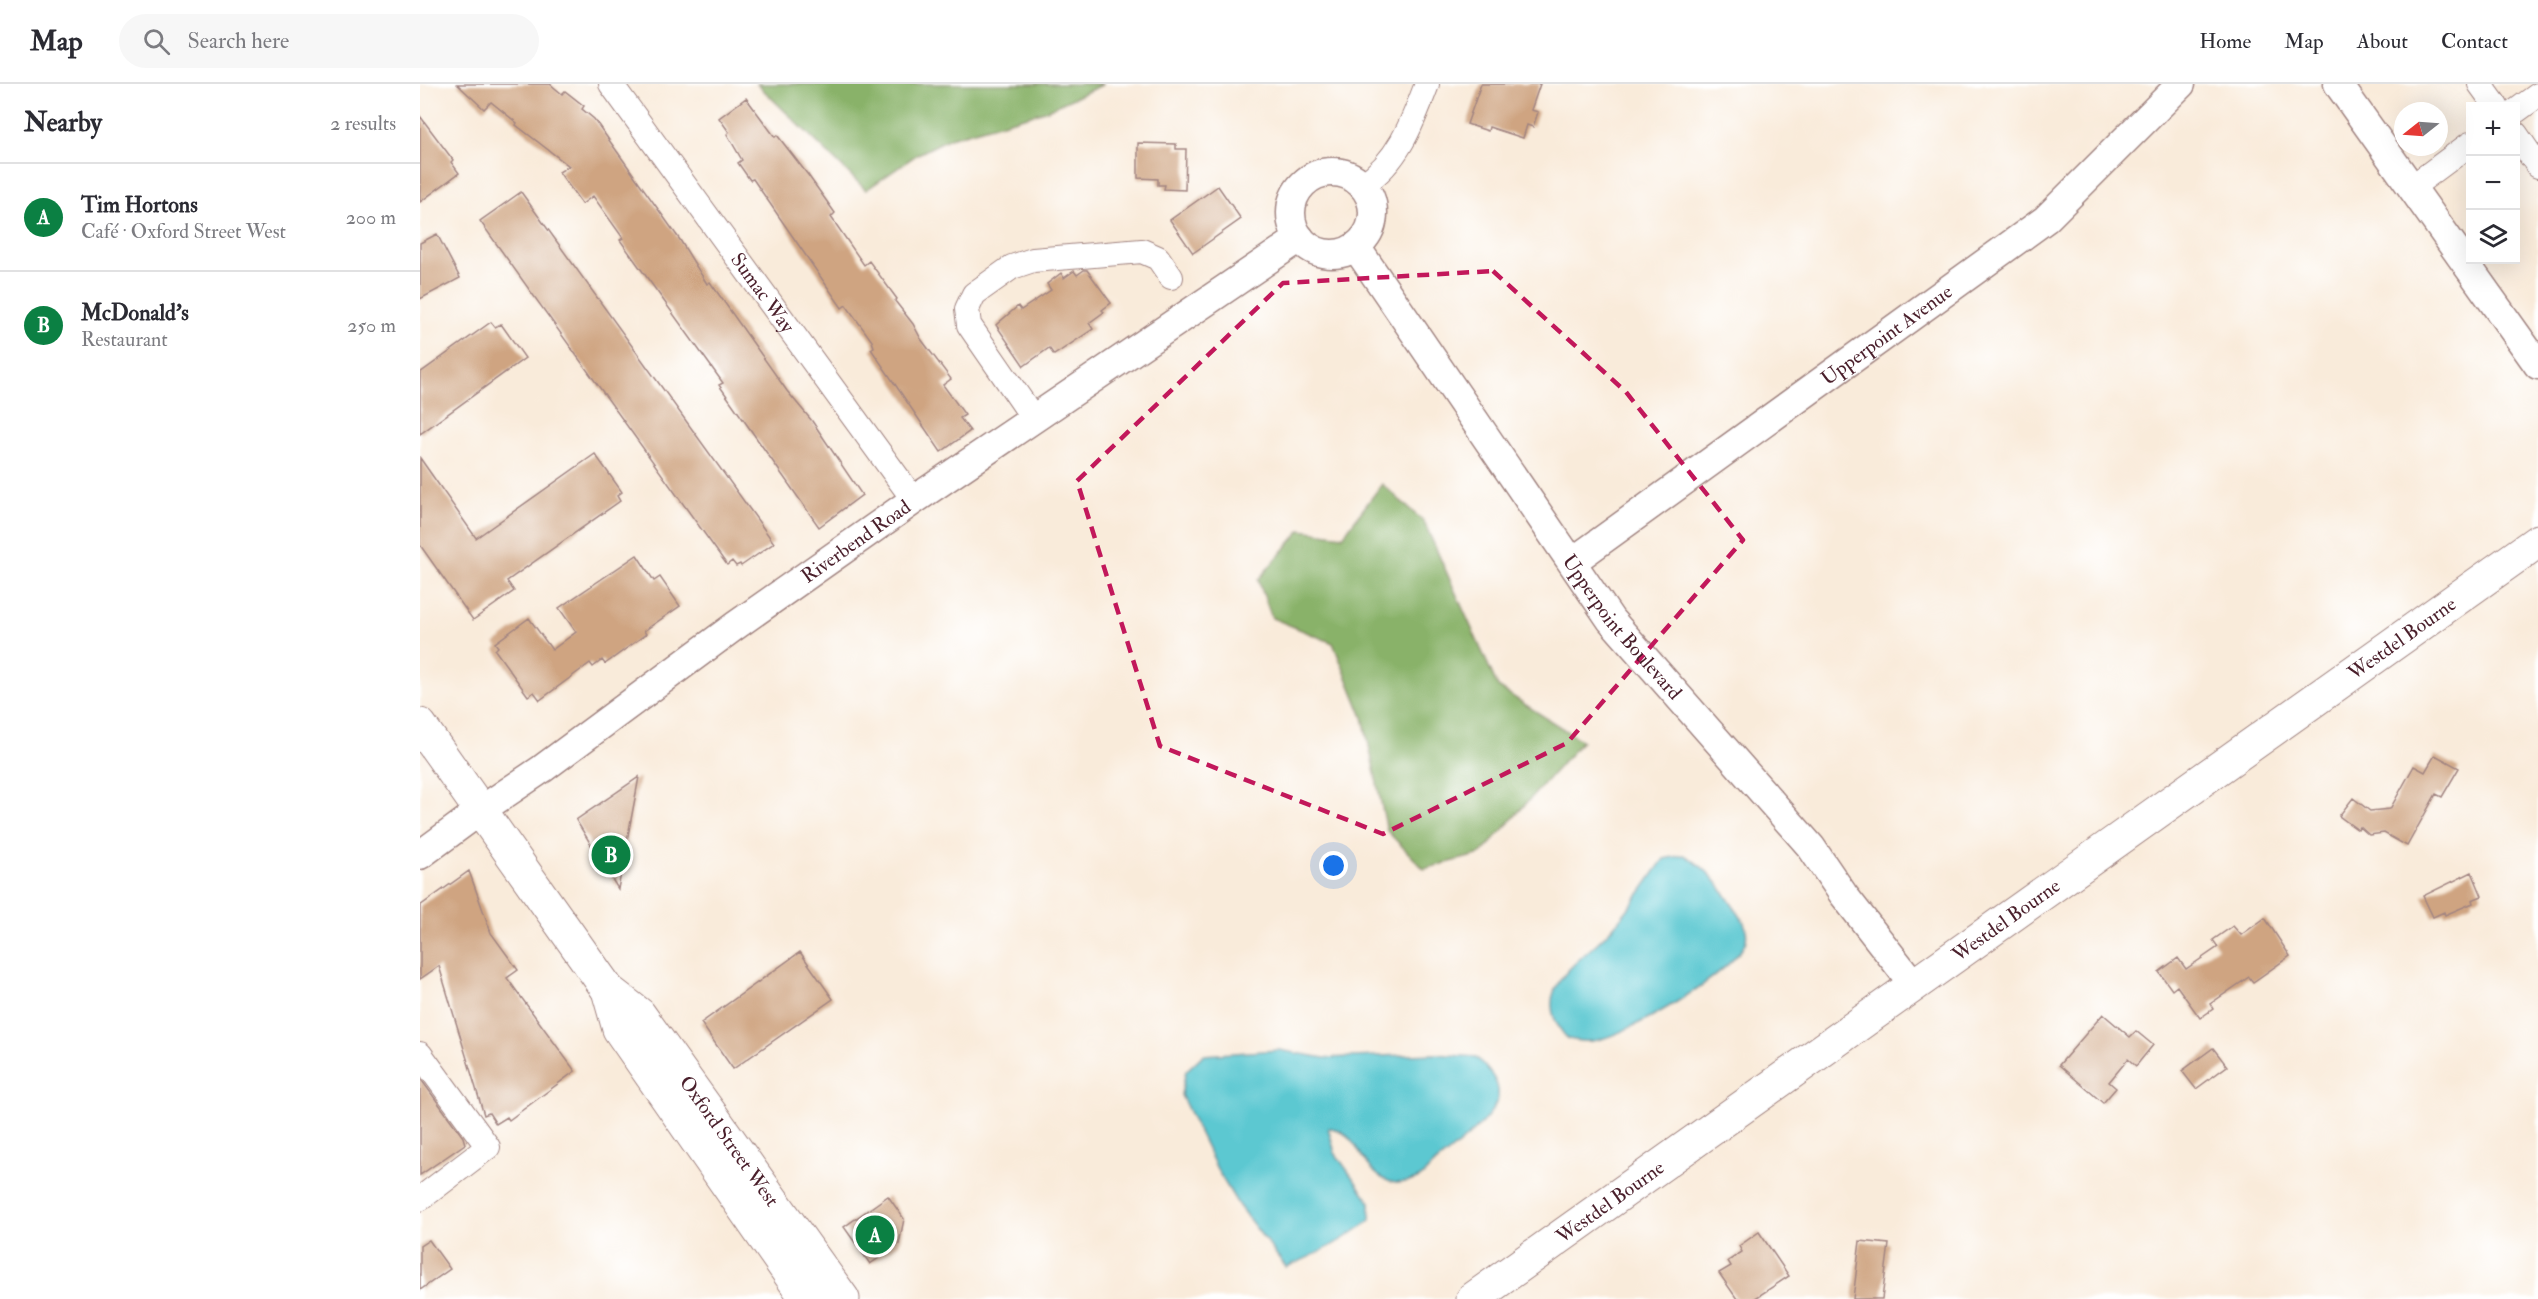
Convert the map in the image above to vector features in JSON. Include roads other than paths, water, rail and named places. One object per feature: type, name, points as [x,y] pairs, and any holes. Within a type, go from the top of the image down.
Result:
[{"type":"main road","name":"Westdel Bourne","points":[[1473,1299],[2538,541]]},
{"type":"main road","name":"Oxford Street West","points":[[420,725],[608,990],[639,1014],[843,1299]]},
{"type":"main road","name":"Oxford Street West","points":[[608,990],[619,1029],[807,1299]]},
{"type":"street","name":"Sumac Way","points":[[611,84],[914,500]]},
{"type":"street","points":[[1362,185],[1384,168],[1397,152],[1427,84]]},
{"type":"street","name":"Upperpoint Avenue","points":[[1572,562],[2046,219],[2181,84]]},
{"type":"street","points":[[2338,84],[2538,365]]},
{"type":"street","points":[[2480,84],[2493,102]]},
{"type":"street","points":[[2520,108],[2538,95]]},
{"type":"street","points":[[2520,140],[2538,166]]},
{"type":"street","points":[[2412,187],[2466,147]]},
{"type":"street","points":[[1336,172],[1347,175],[1362,185],[1370,198],[1373,219],[1370,230],[1356,247],[1345,252],[1323,253],[1312,249],[1300,238],[1292,222],[1291,211],[1294,200],[1303,185],[1318,175],[1336,172]]},
{"type":"street","name":"Riverbend Road","points":[[420,855],[481,810],[542,770],[735,626],[914,500],[1300,238]]},
{"type":"street","name":"Upperpoint Boulevard","points":[[1356,247],[1611,620],[1812,847],[1843,894],[1914,985]]},
{"type":"street","points":[[1034,419],[969,325],[967,309],[974,294],[1012,267],[1033,260],[1118,251],[1142,251],[1158,258],[1171,277]]},
{"type":"street","points":[[420,1054],[488,1147],[420,1199]]},
{"type":"water","points":[[1684,855],[1711,876],[1743,920],[1747,934],[1739,953],[1703,985],[1653,1016],[1607,1037],[1591,1041],[1568,1039],[1556,1021],[1552,1005],[1555,990],[1563,976],[1621,918],[1664,859]]},
{"type":"water","points":[[1279,1050],[1324,1058],[1435,1054],[1476,1057],[1495,1080],[1498,1096],[1489,1115],[1471,1134],[1421,1177],[1408,1182],[1396,1183],[1384,1179],[1367,1163],[1347,1136],[1339,1130],[1328,1128],[1335,1153],[1370,1202],[1370,1220],[1330,1247],[1286,1267],[1239,1206],[1219,1173],[1181,1095],[1186,1071],[1203,1055]]},
{"type":"place","name":"McDonald's","points":[[611,855]]},
{"type":"place","name":"Tim Hortons","points":[[875,1235]]}]
